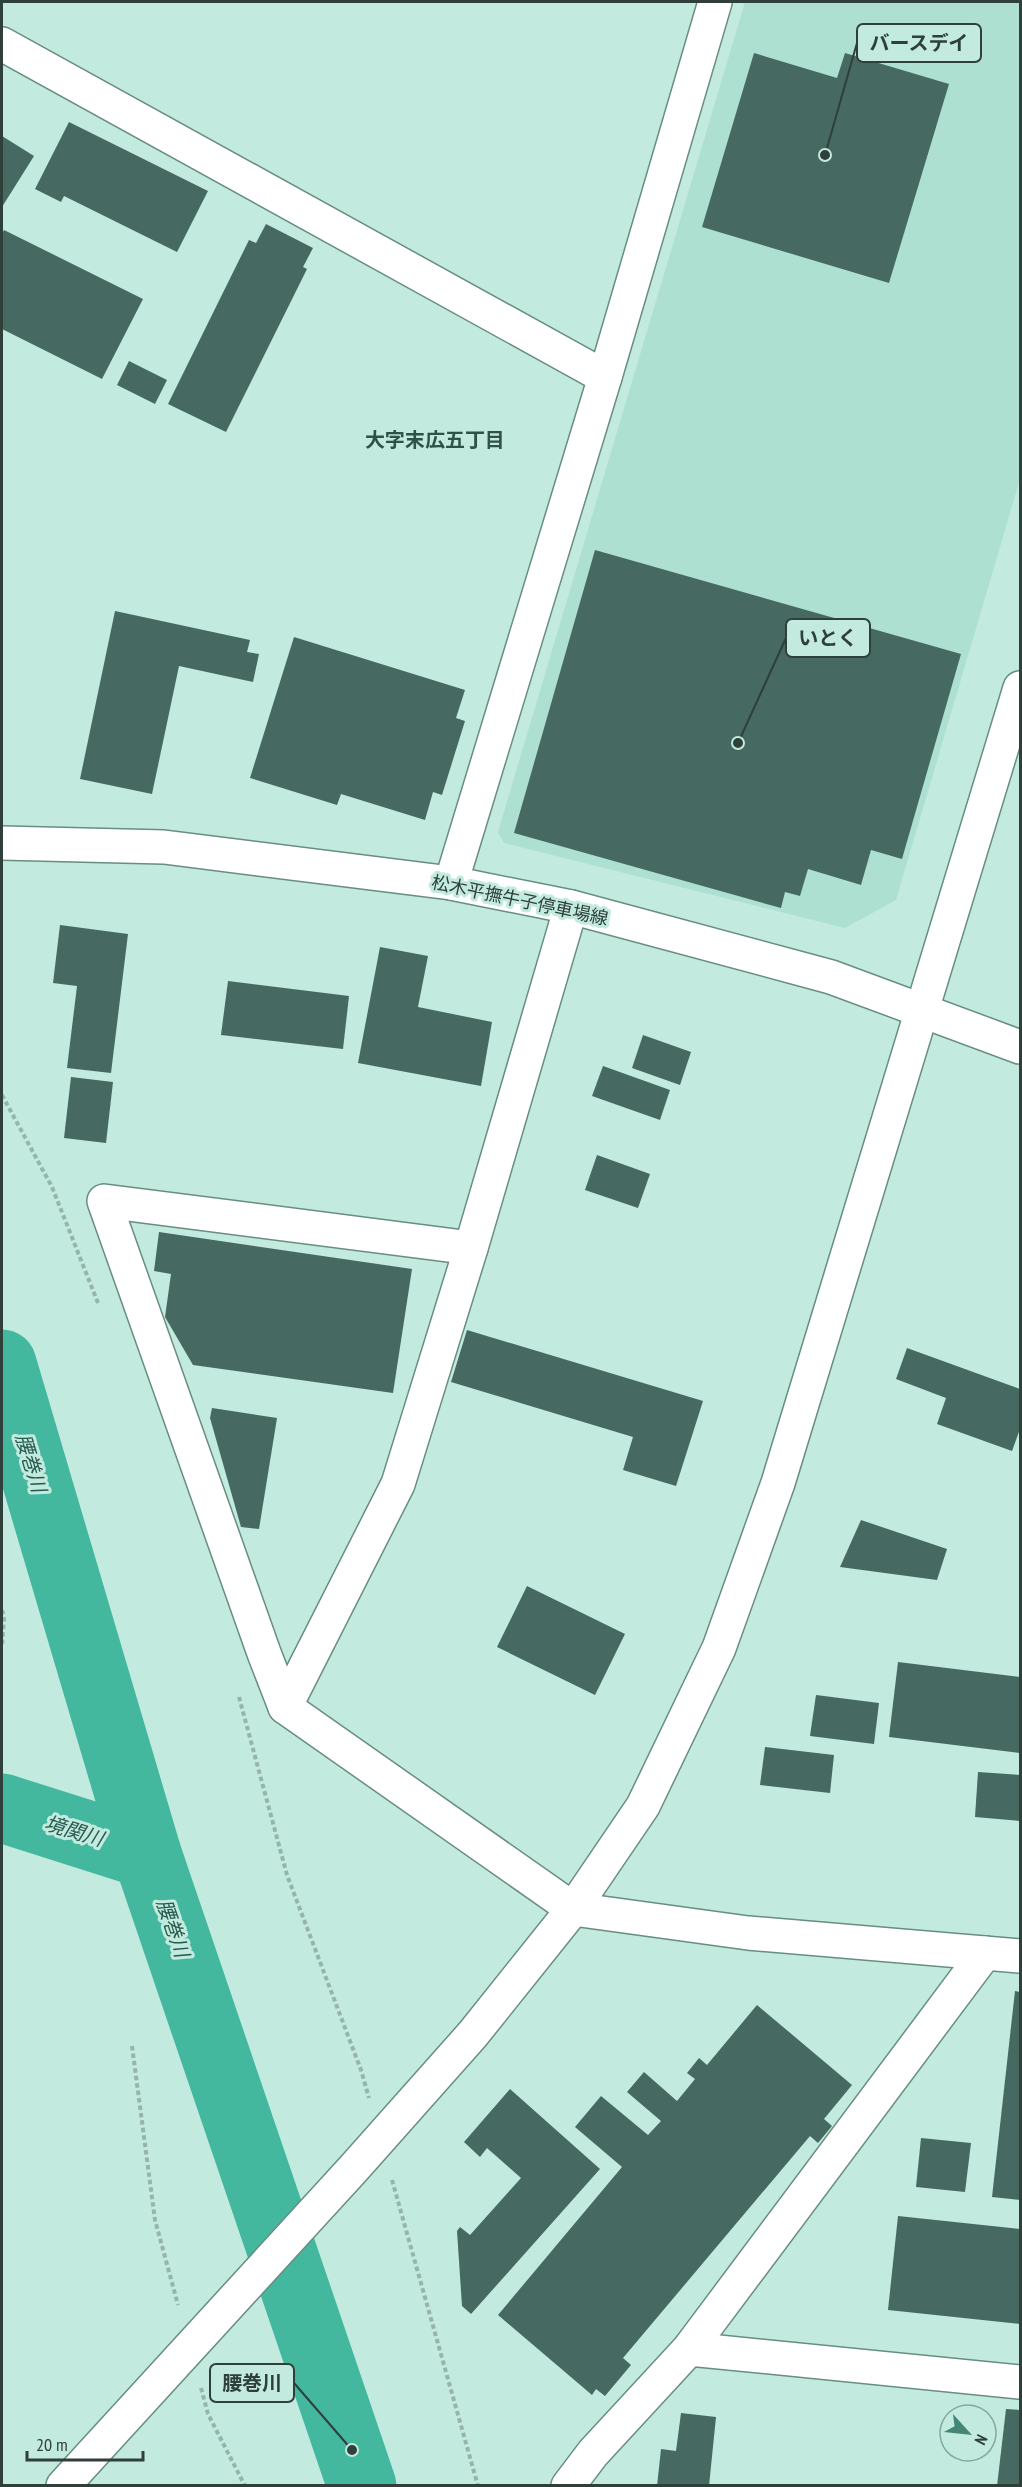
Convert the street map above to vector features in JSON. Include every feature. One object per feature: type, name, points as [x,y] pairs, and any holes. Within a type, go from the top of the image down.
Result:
[{"type":"street","points":[[451,883],[605,376],[715,2]]},
{"type":"street","points":[[2,44],[605,376]]},
{"type":"street","points":[[63,2486],[380,2140],[473,2034],[573,1909],[643,1806],[719,1648],[778,1483],[1020,688]]},
{"type":"street","name":"松木平撫牛子停車場線","points":[[2,843],[164,847],[451,883],[572,907],[831,977],[1020,1047]]},
{"type":"street","points":[[285,1707],[398,1484],[572,907]]},
{"type":"street","points":[[471,1248],[104,1201],[285,1707],[573,1909],[748,1933],[1020,1956]]},
{"type":"street","points":[[568,2486],[593,2453],[689,2349],[985,1953]]},
{"type":"street","points":[[689,2349],[1020,2382]]},
{"type":"path","points":[[2,1095],[52,1187],[99,1305]]},
{"type":"path","points":[[2,1610],[4,1617],[2,1646]]},
{"type":"path","points":[[238,1692],[287,1875],[361,2070],[478,2486]]},
{"type":"path","points":[[132,2046],[155,2220],[208,2414],[244,2486]]},
{"type":"shaded area","points":[[745,2],[1020,2],[1020,479],[896,900],[845,928],[504,843],[498,832]]},
{"type":"building","points":[[754,53],[837,78],[845,53],[949,84],[889,283],[702,227]]},
{"type":"building","points":[[69,122],[208,191],[177,252],[64,196],[61,202],[35,189]]},
{"type":"building","points":[[2,136],[34,156],[2,207]]},
{"type":"building","points":[[266,224],[313,248],[303,267],[307,269],[226,432],[168,404],[249,240],[256,243]]},
{"type":"building","points":[[4,230],[143,299],[102,379],[2,329],[2,234]]},
{"type":"building","points":[[129,361],[167,380],[155,404],[117,385]]},
{"type":"building","points":[[595,550],[961,654],[902,859],[871,850],[861,885],[808,869],[800,896],[785,892],[781,908],[514,833]]},
{"type":"building","points":[[115,611],[250,640],[247,652],[259,654],[253,682],[179,666],[152,794],[80,779]]},
{"type":"building","points":[[294,637],[465,690],[456,718],[465,721],[442,795],[433,792],[425,820],[341,794],[337,805],[250,778]]},
{"type":"building","points":[[60,925],[128,934],[111,1073],[67,1068],[77,986],[53,983]]},
{"type":"building","points":[[380,947],[428,956],[418,1007],[492,1022],[481,1086],[358,1063]]},
{"type":"building","points":[[228,981],[349,996],[343,1049],[221,1035]]},
{"type":"building","points":[[643,1035],[691,1052],[680,1085],[632,1068]]},
{"type":"building","points":[[603,1066],[670,1090],[660,1120],[592,1096]]},
{"type":"building","points":[[71,1077],[113,1082],[106,1143],[64,1138]]},
{"type":"building","points":[[597,1155],[650,1174],[638,1208],[585,1190]]},
{"type":"building","points":[[159,1232],[412,1269],[393,1393],[193,1365],[165,1317],[171,1274],[154,1271]]},
{"type":"building","points":[[467,1330],[703,1401],[676,1486],[623,1470],[633,1437],[451,1382]]},
{"type":"building","points":[[907,1348],[1020,1389],[1020,1429],[1012,1451],[937,1424],[946,1398],[896,1379]]},
{"type":"building","points":[[212,1408],[277,1418],[259,1529],[241,1527],[210,1418]]},
{"type":"building","points":[[861,1520],[947,1549],[937,1580],[840,1567]]},
{"type":"building","points":[[527,1586],[625,1634],[595,1695],[497,1647]]},
{"type":"building","points":[[898,1662],[1020,1677],[1020,1753],[889,1737]]},
{"type":"building","points":[[816,1695],[879,1703],[874,1744],[810,1736]]},
{"type":"building","points":[[765,1747],[834,1755],[830,1793],[760,1785]]},
{"type":"building","points":[[978,1772],[1020,1775],[1020,1821],[975,1817]]},
{"type":"building","points":[[1015,1991],[1020,1992],[1020,2200],[992,2197]]},
{"type":"building","points":[[757,2005],[852,2085],[824,2119],[832,2126],[818,2143],[810,2136],[623,2358],[631,2365],[605,2396],[596,2389],[592,2395],[498,2315],[622,2167],[575,2127],[601,2096],[648,2135],[661,2121],[627,2092],[644,2072],[677,2101],[695,2079],[687,2073],[699,2058],[707,2065]]},
{"type":"building","points":[[510,2089],[600,2169],[471,2314],[462,2306],[457,2231],[460,2227],[470,2235],[521,2178],[487,2148],[480,2157],[464,2142]]},
{"type":"building","points":[[921,2138],[971,2143],[965,2192],[916,2187]]},
{"type":"building","points":[[898,2216],[1020,2229],[1020,2324],[888,2310]]},
{"type":"building","points":[[1006,2409],[1020,2410],[1020,2486],[997,2486]]},
{"type":"building","points":[[681,2413],[716,2417],[709,2486],[657,2486],[661,2449],[676,2451]]},
{"type":"waterway","name":"腰巻川","points":[[2,1364],[147,1854],[362,2486]]},
{"type":"waterway","name":"境関川","points":[[2,1808],[147,1854]]},
{"type":"place","name":"バースデイ","points":[[825,155]]},
{"type":"place","name":"いとく","points":[[738,743]]},
{"type":"place","name":"腰巻川","points":[[352,2450]]},
{"type":"district","name":"大字末広五丁目","points":[[435,440]]}]
